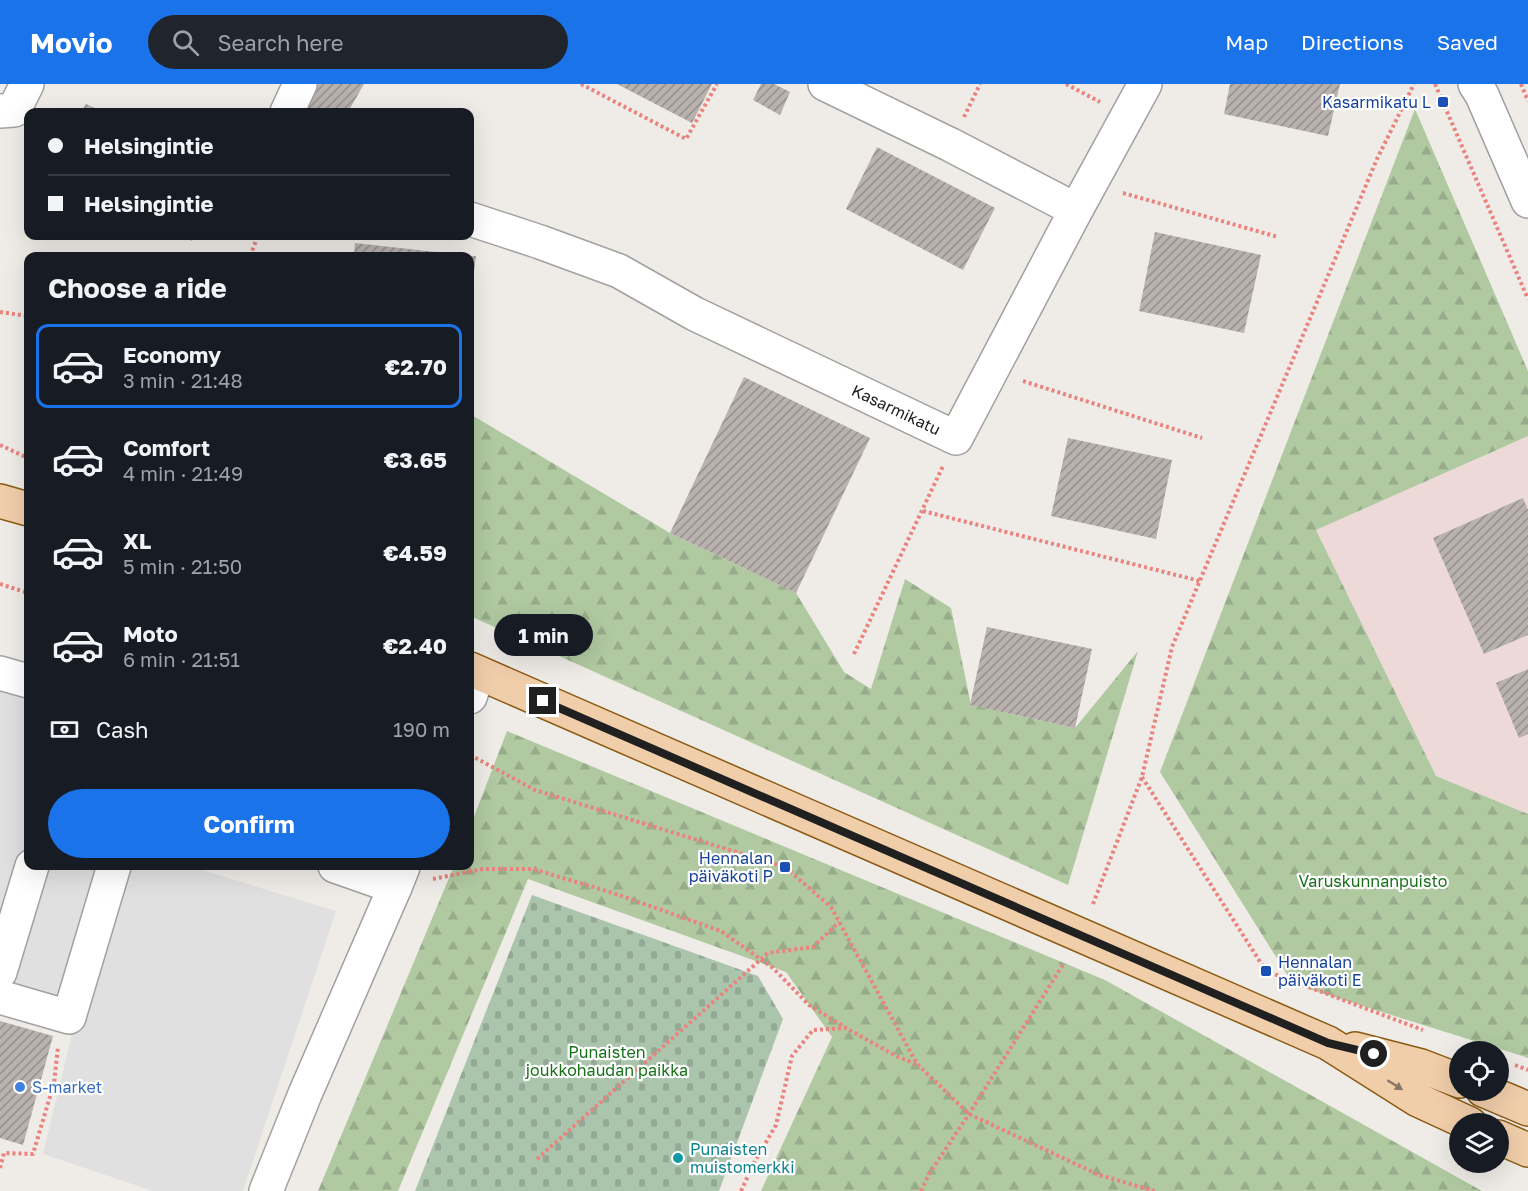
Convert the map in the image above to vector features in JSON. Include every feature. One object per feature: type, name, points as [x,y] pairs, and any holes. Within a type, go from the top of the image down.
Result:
[{"type":"main road","points":[[0,501],[24,508]]},
{"type":"main road","points":[[474,681],[1328,1043],[1421,1066],[1449,1077]]},
{"type":"main road","points":[[1328,1043],[1418,1100],[1449,1114]]},
{"type":"main road","points":[[1509,1100],[1528,1108]]},
{"type":"main road","points":[[1509,1142],[1528,1150]]},
{"type":"street","points":[[0,111],[14,110],[27,84]]},
{"type":"street","points":[[289,108],[300,84]]},
{"type":"street","points":[[825,84],[951,145],[1083,197]]},
{"type":"street","name":"Kasarmikatu","points":[[474,220],[619,271],[695,314],[956,438],[1145,84]]},
{"type":"street","points":[[1479,88],[1528,201]]},
{"type":"street","points":[[0,673],[24,680]]},
{"type":"street","points":[[0,972],[31,870]]},
{"type":"street","points":[[0,997],[69,1017],[113,870]]},
{"type":"street","points":[[266,1191],[400,876],[361,870]]},
{"type":"path","points":[[581,84],[686,139],[717,84]]},
{"type":"path","points":[[1093,904],[1142,777],[1172,647],[1377,159],[1414,84]]},
{"type":"path","points":[[1435,84],[1528,299]]},
{"type":"path","points":[[1521,84],[1528,101]]},
{"type":"path","points":[[1083,197],[1278,237]]},
{"type":"path","points":[[0,312],[24,315]]},
{"type":"path","points":[[991,371],[1202,438]]},
{"type":"path","points":[[854,654],[956,438]]},
{"type":"path","points":[[0,445],[24,456]]},
{"type":"path","points":[[923,511],[1200,581]]},
{"type":"path","points":[[0,584],[24,592]]},
{"type":"path","points":[[474,757],[535,790],[785,867],[831,907],[917,1064],[969,1114],[1099,1175],[1155,1191]]},
{"type":"path","points":[[1142,777],[1266,971],[1426,1031]]},
{"type":"path","points":[[474,870],[533,869],[613,893],[721,931],[773,968],[809,1005],[896,1056],[917,1064]]},
{"type":"path","points":[[400,876],[471,870]]},
{"type":"path","points":[[537,1159],[768,953],[813,947],[839,922]]},
{"type":"path","points":[[921,1191],[928,1174],[969,1114],[1069,954]]},
{"type":"path","points":[[741,1191],[776,1125],[792,1056],[813,1030],[846,1028]]},
{"type":"path","points":[[0,1168],[4,1153],[33,1154],[54,1083],[59,1038]]},
{"type":"shaded area","points":[[1528,436],[1528,814],[1436,776],[1316,530]]},
{"type":"shaded area","points":[[0,663],[24,670],[24,870],[202,870],[336,911],[243,1191],[153,1191],[43,1154],[73,1030],[0,1010]]},
{"type":"green space","name":"Varuskunnanpuisto","points":[[1415,109],[1528,371],[1528,436],[1316,530],[1436,776],[1528,814],[1528,1058],[1509,1052],[1509,1041],[1474,1041],[1293,984],[1160,772]]},
{"type":"green space","points":[[474,416],[670,533],[796,593],[844,672],[871,689],[905,579],[951,608],[971,705],[1075,728],[1138,651],[1068,885],[474,618]]},
{"type":"green space","points":[[507,731],[1105,980],[1482,1191],[761,1191],[832,1037],[786,972],[528,879],[398,1191],[318,1191],[452,870],[474,870],[474,817]]},
{"type":"green space","name":"Punaisten joukkohaudan paikka","points":[[532,895],[758,976],[783,1019],[719,1191],[415,1191]]},
{"type":"building","points":[[314,84],[364,84],[350,108],[300,108]]},
{"type":"building","points":[[617,84],[712,84],[692,123]]},
{"type":"building","points":[[761,84],[774,84],[790,92],[780,115],[753,100]]},
{"type":"building","points":[[1230,84],[1340,84],[1328,136],[1224,114]]},
{"type":"building","points":[[877,147],[995,208],[963,270],[846,209]]},
{"type":"building","points":[[1155,232],[1261,255],[1244,333],[1139,311]]},
{"type":"building","points":[[355,243],[436,252],[354,252]]},
{"type":"building","points":[[744,377],[870,438],[796,593],[670,533]]},
{"type":"building","points":[[1068,438],[1172,460],[1156,539],[1051,516]]},
{"type":"building","points":[[1523,498],[1528,510],[1528,635],[1484,654],[1433,538]]},
{"type":"building","points":[[987,627],[1092,649],[1075,728],[970,705]]},
{"type":"building","points":[[1528,669],[1528,734],[1519,738],[1496,683]]},
{"type":"building","name":"S-market","points":[[0,1021],[53,1036],[23,1145],[0,1138]]},
{"type":"place","name":"Kasarmikatu L","points":[[1443,102]]},
{"type":"place","name":"Hennalan päiväkoti P","points":[[785,867]]},
{"type":"place","name":"Hennalan päiväkoti E","points":[[1266,971]]},
{"type":"place","name":"S-market","points":[[20,1087]]},
{"type":"place","name":"Punaisten muistomerkki","points":[[678,1158]]},
{"type":"route","points":[[543,701],[1328,1043],[1374,1054]]}]
